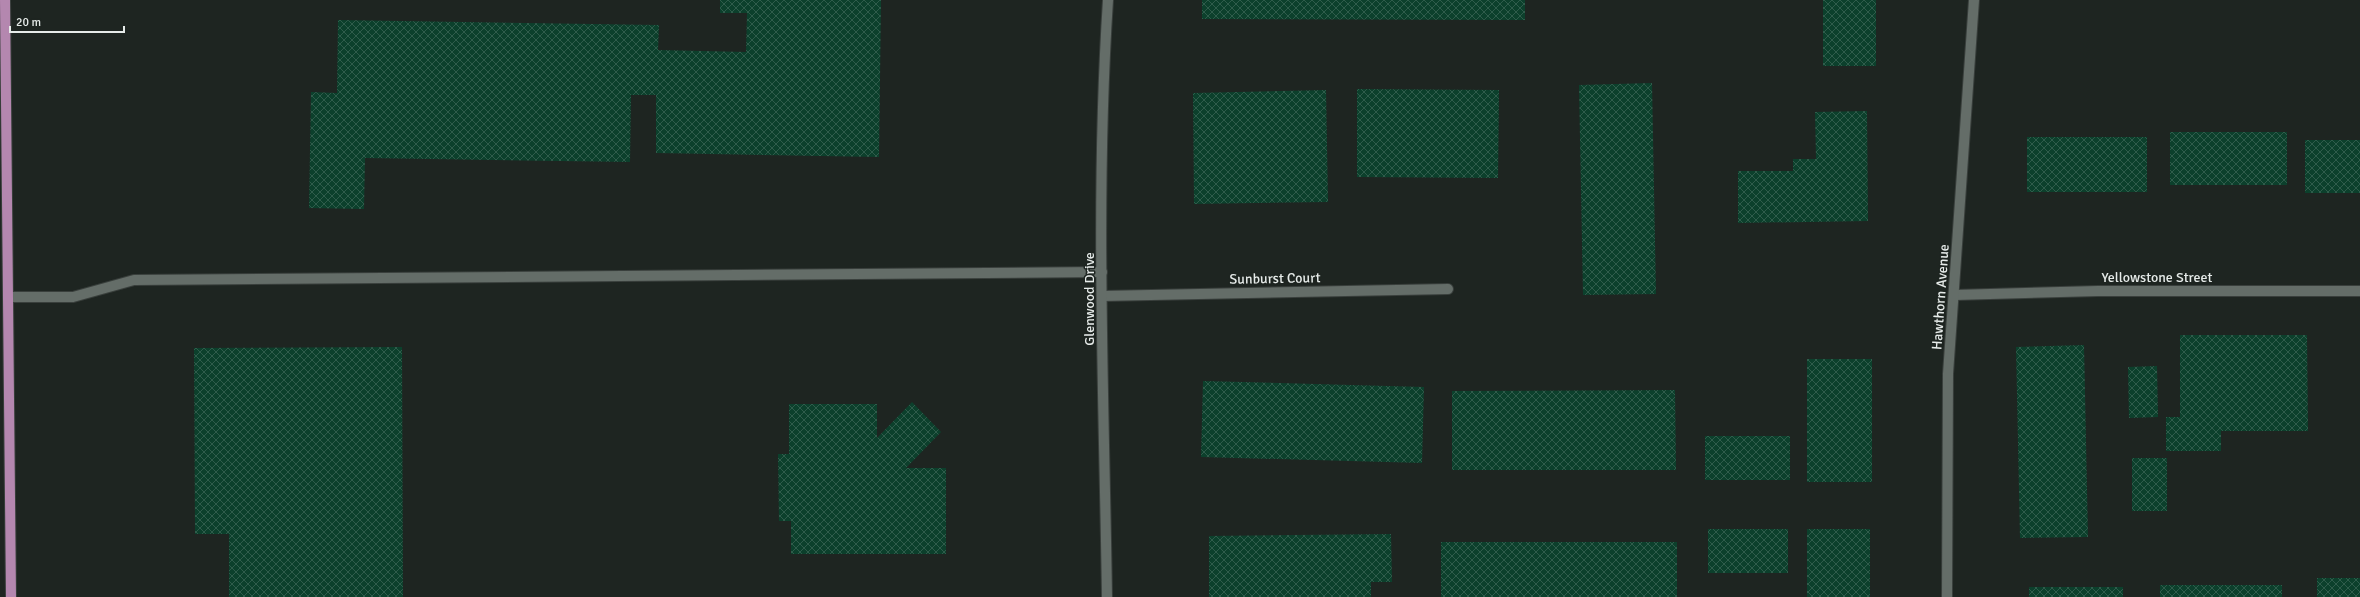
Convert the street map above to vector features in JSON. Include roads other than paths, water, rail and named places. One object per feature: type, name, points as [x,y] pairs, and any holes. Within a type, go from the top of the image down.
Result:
[{"type":"main road","points":[[5,0],[11,597]]},
{"type":"street","name":"Glenwood Drive","points":[[1107,597],[1102,272],[1103,73],[1108,0]]},
{"type":"street","name":"Hawthorn Avenue","points":[[1947,597],[1948,374],[1974,0]]},
{"type":"street","points":[[8,297],[73,297],[134,280],[1102,272]]},
{"type":"street","name":"Sunburst Court","points":[[1102,296],[1448,289]]},
{"type":"street","name":"Yellowstone Street","points":[[1954,295],[2098,291],[2360,290]]}]
